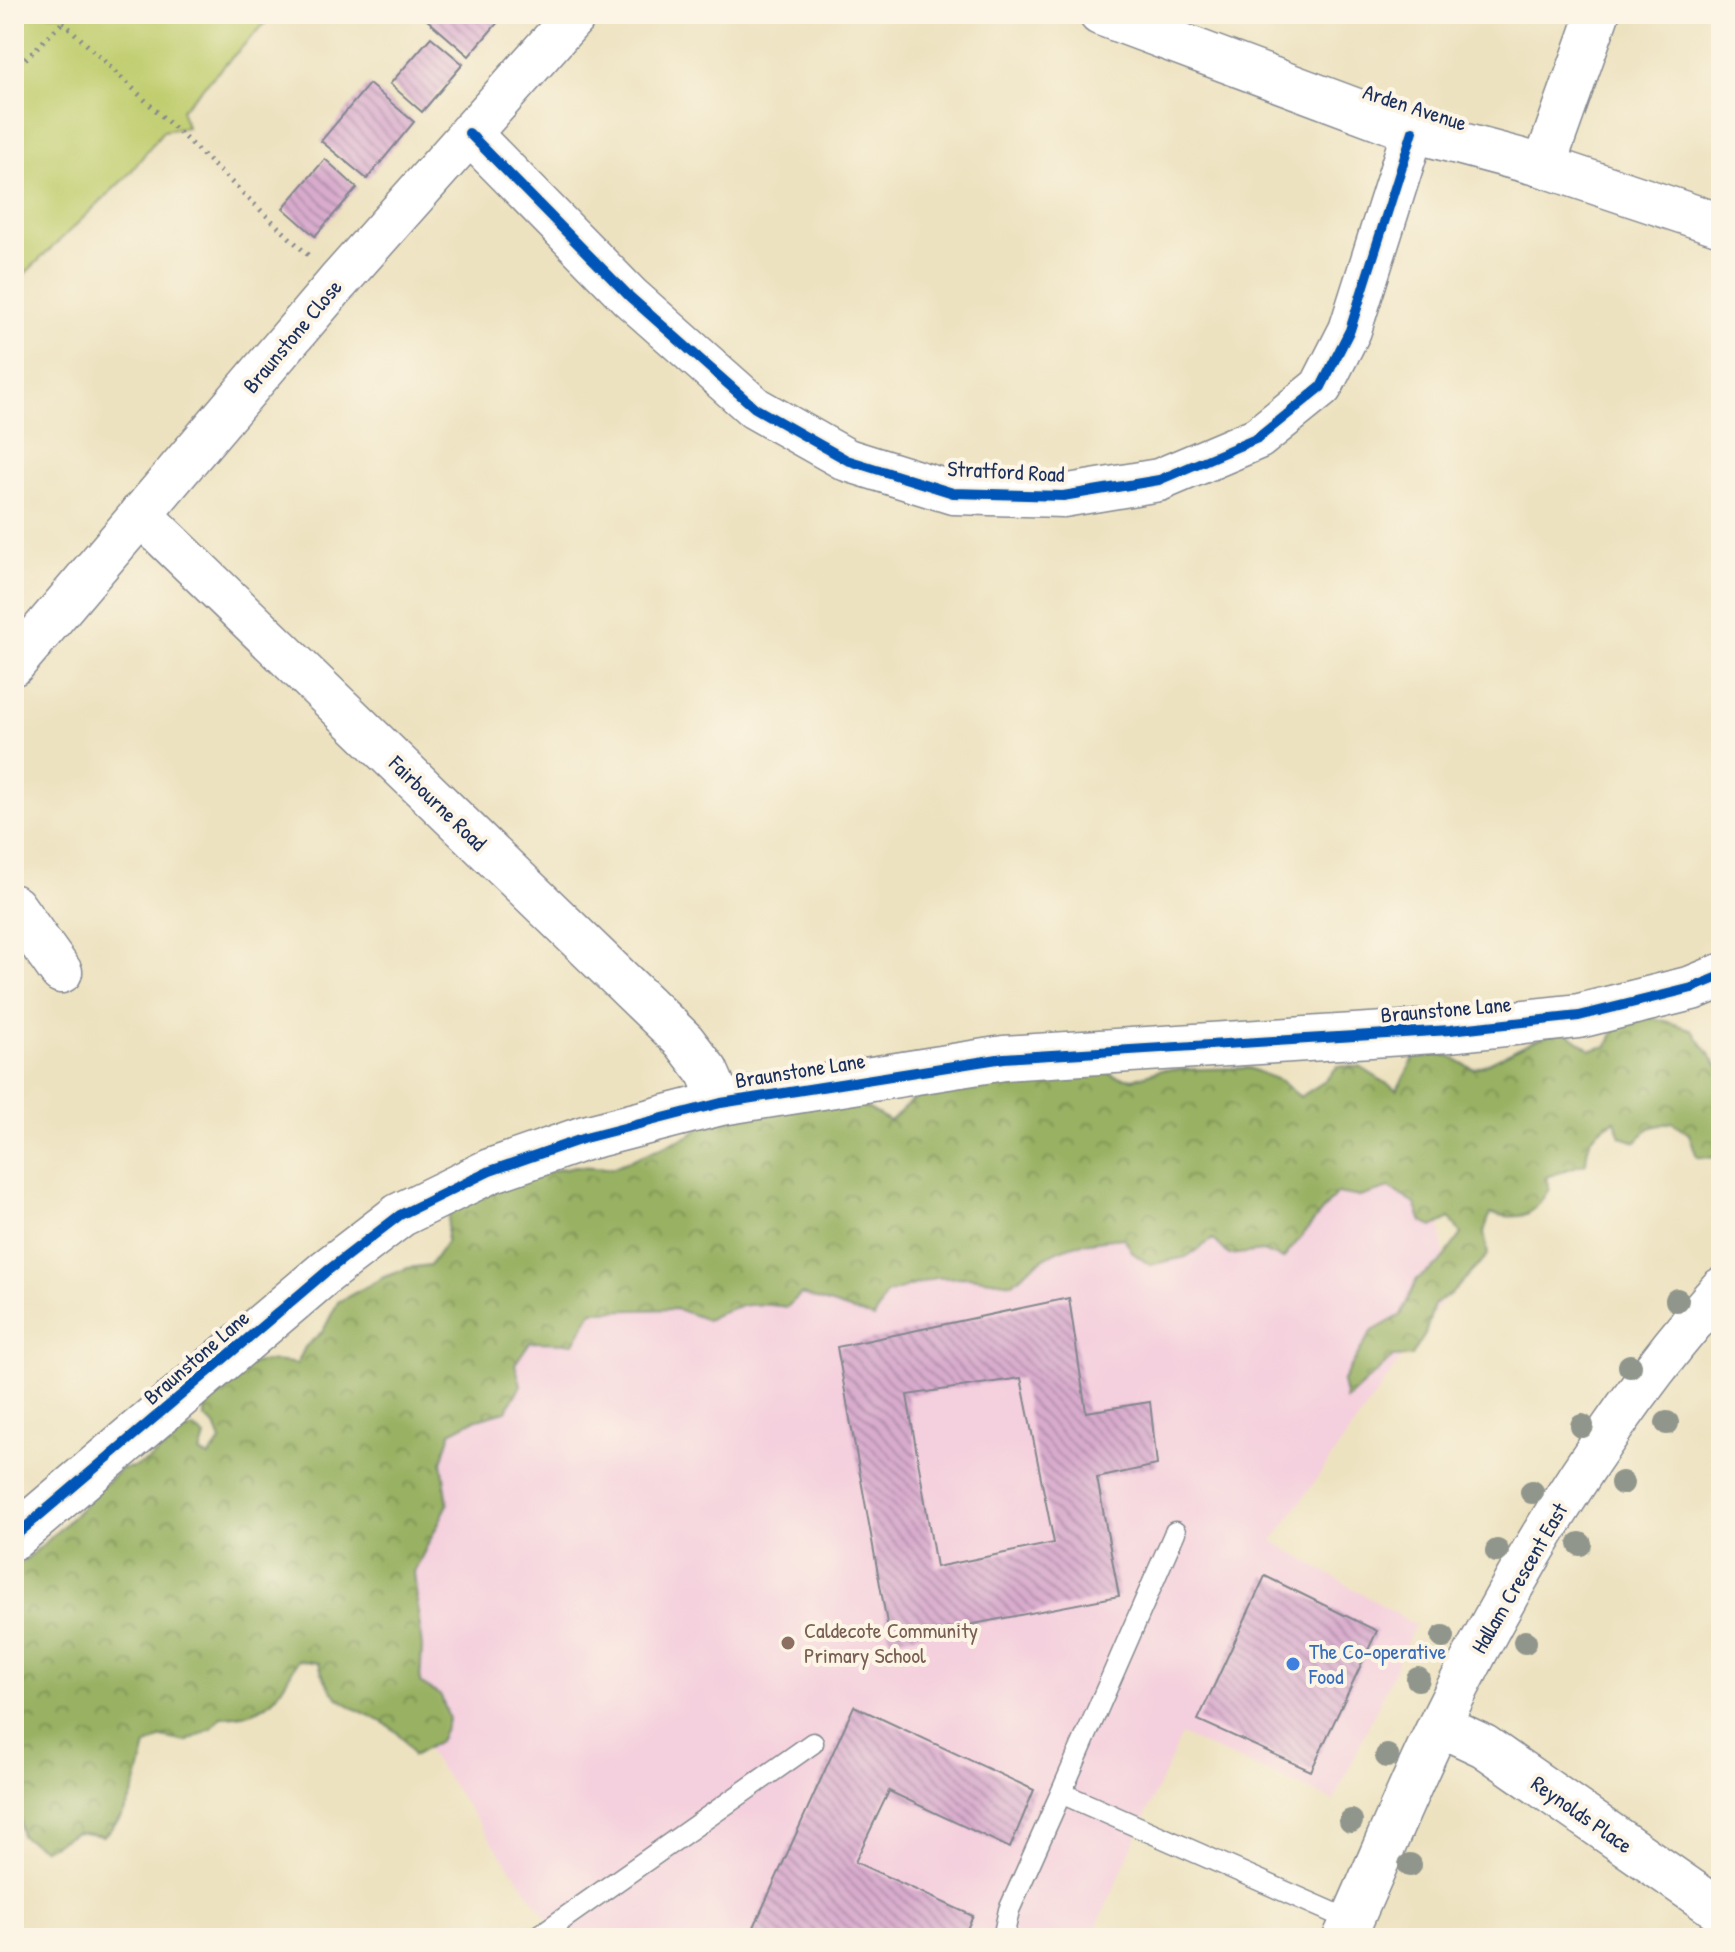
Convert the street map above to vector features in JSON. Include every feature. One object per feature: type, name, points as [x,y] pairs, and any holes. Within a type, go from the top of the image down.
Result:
[{"type":"street","name":"Braunstone Close","points":[[14,664],[337,283],[576,14]]},
{"type":"street","name":"Arden Avenue","points":[[1100,14],[1413,131],[1544,166],[1721,225]]},
{"type":"street","points":[[1544,166],[1598,14]]},
{"type":"street","name":"Stratford Road","points":[[469,133],[630,297],[755,408],[847,460],[953,493],[1063,496],[1159,480],[1258,438],[1321,387],[1350,330],[1413,131]]},
{"type":"street","name":"Fairbourne Road","points":[[140,514],[684,1041],[707,1071],[721,1103]]},
{"type":"street","points":[[14,906],[61,972]]},
{"type":"street","name":"Braunstone Lane","points":[[14,1537],[327,1271],[400,1215],[490,1171],[585,1138],[721,1103],[1004,1058],[1450,1030],[1579,1016],[1692,988],[1721,976]]},
{"type":"street","name":"Hallam Crescent East","points":[[1348,1929],[1439,1725],[1565,1498],[1687,1327],[1721,1289]]},
{"type":"street","name":"Reynolds Place","points":[[1439,1725],[1484,1746],[1721,1911]]},
{"type":"lane","points":[[1003,1938],[1009,1910],[1175,1532]]},
{"type":"lane","points":[[536,1938],[813,1743]]},
{"type":"lane","points":[[1061,1793],[1348,1929]]},
{"type":"path","points":[[14,70],[71,14]]},
{"type":"path","points":[[63,22],[337,283]]},
{"type":"shaded area","name":"Caldecote Community Primary School","points":[[1434,1173],[1448,1292],[1273,1541],[1415,1625],[1334,1801],[1181,1735],[1092,1938],[561,1938],[285,1551],[566,1300]]},
{"type":"green space","points":[[14,14],[274,14],[181,110],[187,127],[163,131],[129,174],[14,284]]},
{"type":"green space","points":[[1648,1016],[1691,1029],[1721,1070],[1721,1158],[1697,1157],[1689,1134],[1672,1122],[1649,1128],[1636,1142],[1621,1137],[1615,1120],[1607,1124],[1596,1132],[1590,1142],[1586,1163],[1546,1177],[1549,1189],[1531,1211],[1511,1217],[1490,1214],[1484,1232],[1488,1255],[1453,1292],[1434,1305],[1425,1334],[1412,1356],[1393,1357],[1346,1400],[1342,1382],[1371,1332],[1401,1315],[1417,1279],[1439,1264],[1461,1234],[1450,1218],[1433,1227],[1422,1222],[1415,1204],[1389,1188],[1360,1197],[1337,1193],[1283,1259],[1263,1251],[1229,1255],[1213,1239],[1186,1257],[1150,1265],[1133,1253],[1124,1238],[1063,1248],[1039,1261],[1013,1283],[969,1277],[935,1278],[886,1294],[874,1318],[801,1294],[787,1307],[746,1305],[726,1310],[707,1320],[677,1309],[592,1311],[574,1343],[530,1342],[515,1364],[521,1385],[506,1411],[474,1420],[451,1432],[442,1462],[448,1504],[414,1572],[422,1648],[420,1683],[441,1696],[449,1719],[439,1741],[413,1756],[391,1727],[337,1696],[326,1683],[319,1663],[298,1660],[277,1695],[261,1709],[221,1717],[212,1728],[186,1742],[162,1737],[146,1746],[128,1806],[103,1836],[76,1832],[44,1849],[21,1836],[20,1818],[14,1813],[14,1568],[56,1533],[122,1468],[143,1464],[175,1437],[194,1428],[205,1437],[200,1453],[209,1457],[221,1441],[215,1426],[205,1418],[205,1398],[246,1366],[266,1361],[297,1364],[305,1347],[323,1331],[338,1302],[384,1277],[408,1268],[430,1265],[446,1242],[450,1203],[547,1172],[575,1166],[612,1168],[691,1135],[709,1120],[837,1102],[860,1104],[890,1121],[921,1093],[970,1087],[1003,1069],[1095,1066],[1115,1076],[1133,1079],[1161,1070],[1249,1068],[1281,1081],[1300,1097],[1325,1081],[1338,1066],[1360,1067],[1397,1090],[1418,1051],[1449,1056],[1473,1069],[1553,1034],[1566,1032],[1591,1050],[1608,1046],[1617,1024]]},
{"type":"building","points":[[428,14],[505,14],[469,56],[425,18]]},
{"type":"building","points":[[431,37],[463,64],[422,112],[390,84]]},
{"type":"building","points":[[369,84],[414,122],[367,179],[321,141]]},
{"type":"building","points":[[325,159],[357,188],[315,236],[283,208]]},
{"type":"building","points":[[1069,1298],[1086,1412],[1150,1402],[1157,1465],[1097,1478],[1119,1596],[890,1640],[837,1347]],"holes":[[[1021,1378],[1054,1543],[936,1567],[907,1395]]]},
{"type":"building","name":"The Co-operative Food","points":[[1265,1576],[1377,1631],[1311,1771],[1198,1720]]},
{"type":"building","points":[[854,1706],[1034,1790],[1010,1848],[889,1791],[855,1862],[973,1916],[963,1938],[835,1938],[825,1933],[823,1938],[749,1938]]},
{"type":"cycle path","points":[[469,133],[630,297],[755,408],[847,460],[953,493],[1063,496],[1159,480],[1258,438],[1321,387],[1350,330],[1413,131]]},
{"type":"cycle path","points":[[14,1537],[327,1271],[400,1215],[490,1171],[585,1138],[721,1103],[1004,1058],[1450,1030],[1579,1016],[1692,988],[1721,976]]},
{"type":"place","name":"Caldecote Community Primary School","points":[[788,1643]]},
{"type":"place","name":"The Co-operative Food","points":[[1293,1664]]}]
